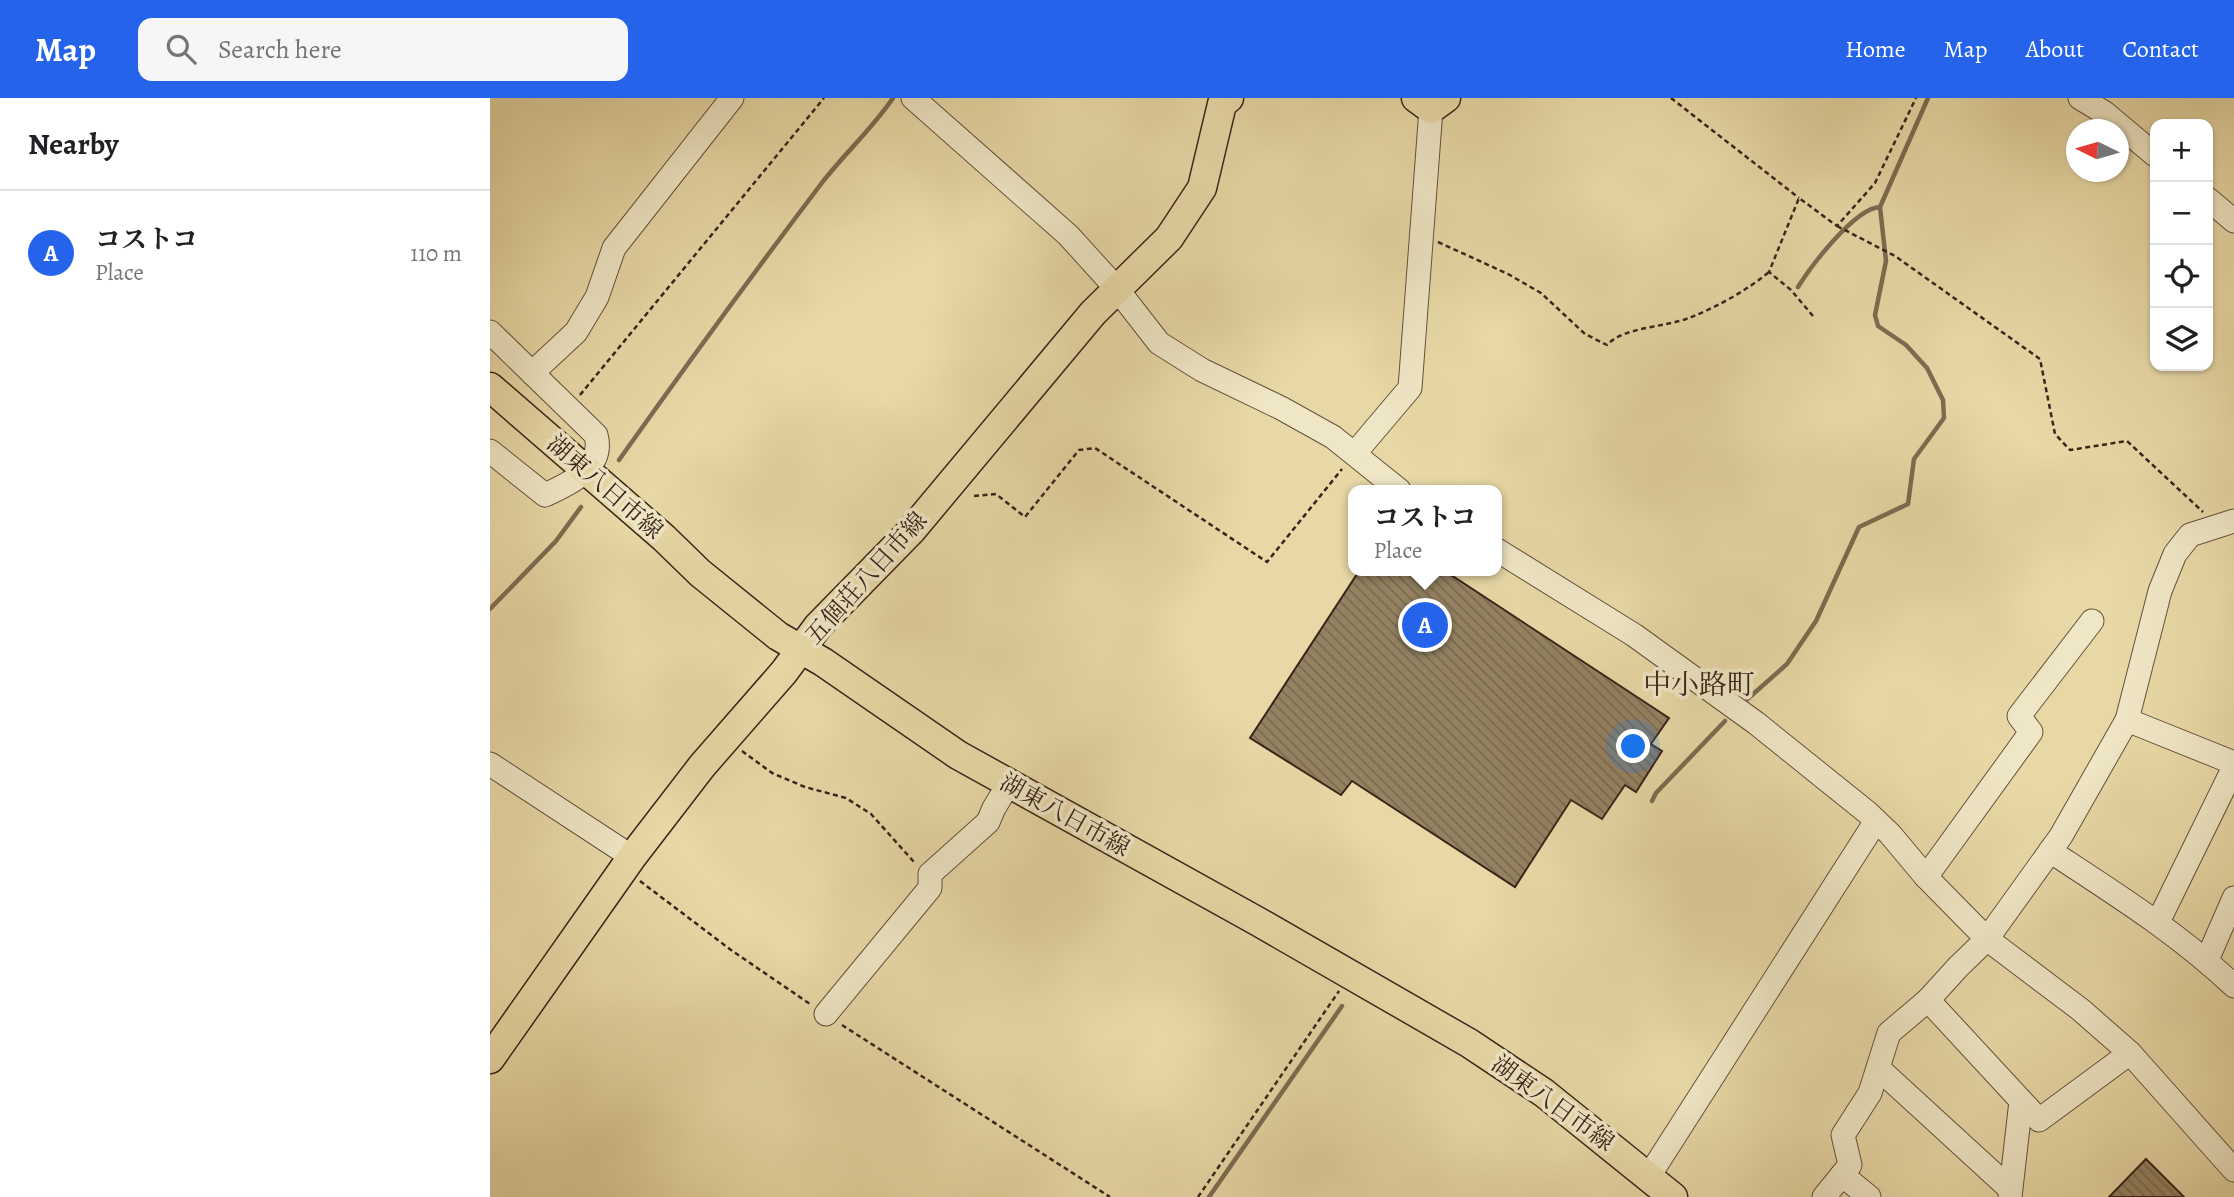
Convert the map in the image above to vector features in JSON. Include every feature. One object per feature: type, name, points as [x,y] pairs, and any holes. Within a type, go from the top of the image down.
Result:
[{"type":"main road","name":"五個荘八日市線","points":[[490,1059],[628,863],[818,626],[911,531],[1059,351],[1116,289],[1169,238],[1202,188],[1222,104],[1229,98]]},
{"type":"main road","name":"湖東八日市線","points":[[490,387],[664,538],[700,573],[778,636],[1008,785],[1351,974],[1469,1043],[1544,1093],[1673,1197]]},
{"type":"street","points":[[532,373],[576,332],[597,297],[614,248],[732,98]]},
{"type":"street","points":[[913,98],[1068,235],[1159,343],[1177,356],[1310,423],[1351,458],[1392,485]]},
{"type":"street","points":[[2080,98],[2105,113],[2150,151]]},
{"type":"street","points":[[1351,458],[1410,388],[1431,102]]},
{"type":"street","points":[[2213,204],[2234,222]]},
{"type":"street","points":[[490,332],[596,435],[599,444],[586,472],[573,482],[545,495],[490,451]]},
{"type":"street","points":[[1824,1197],[1850,1165],[1843,1135],[1870,1093],[1889,1033],[1928,1000],[1987,939],[2061,836],[2127,720],[2160,591],[2175,554],[2190,535],[2226,523]]},
{"type":"street","points":[[1502,553],[1634,635],[1756,723],[1876,821],[1987,939],[2081,1010],[2130,1053],[2234,1170]]},
{"type":"street","points":[[1926,877],[2031,732],[2019,716],[2092,621]]},
{"type":"street","points":[[2127,720],[2234,765],[2158,922]]},
{"type":"street","points":[[490,764],[628,863]]},
{"type":"street","points":[[826,1014],[932,884],[930,874],[988,822],[993,808],[1008,785]]},
{"type":"street","points":[[1649,1176],[1876,821]]},
{"type":"street","points":[[2050,851],[2158,922],[2207,960],[2234,986]]},
{"type":"street","points":[[2207,960],[2234,898]]},
{"type":"street","points":[[1928,1000],[2039,1120],[2130,1053]]},
{"type":"street","points":[[1878,1068],[2010,1193]]},
{"type":"street","points":[[2010,1193],[2021,1101]]},
{"type":"street","points":[[1842,1175],[1869,1197]]},
{"type":"path","points":[[569,408],[824,98]]},
{"type":"path","points":[[1671,98],[1837,226],[1895,256],[2040,359],[2055,434],[2070,450],[2127,440],[2226,523]]},
{"type":"path","points":[[1837,226],[1875,183],[1916,98]]},
{"type":"path","points":[[1421,238],[1446,244],[1508,274],[1541,293],[1585,334],[1607,345],[1612,340],[1630,333],[1686,319],[1706,311],[1769,272],[1799,198]]},
{"type":"path","points":[[1769,272],[1791,290],[1813,316]]},
{"type":"path","points":[[974,496],[996,494],[1024,517],[1079,450],[1095,448],[1267,562],[1351,458]]},
{"type":"path","points":[[726,740],[772,773],[805,787],[846,798],[871,814],[890,832],[932,884]]},
{"type":"path","points":[[628,863],[731,950],[1110,1197]]},
{"type":"path","points":[[1198,1197],[1351,974]]},
{"type":"building","points":[[1356,576],[1453,576],[1669,718],[1651,744],[1662,751],[1636,792],[1625,785],[1602,819],[1571,800],[1515,887],[1352,781],[1341,795],[1250,738]]},
{"type":"building","points":[[2146,1159],[2184,1197],[2109,1197]]},
{"type":"waterway","points":[[619,460],[821,184],[893,98]]},
{"type":"waterway","points":[[1743,703],[1787,664],[1816,621],[1859,527],[1908,504],[1914,459],[1944,418],[1943,400],[1927,368],[1906,345],[1878,326],[1875,315],[1886,261],[1880,207],[1928,98]]},
{"type":"waterway","points":[[1798,287],[1846,227],[1858,217],[1880,207]]},
{"type":"waterway","points":[[490,609],[556,541],[581,507]]},
{"type":"waterway","points":[[1652,801],[1656,793],[1725,721]]},
{"type":"waterway","points":[[1209,1197],[1342,1006]]},
{"type":"place","name":"コストコ","points":[[1425,625]]},
{"type":"district","name":"中小路町","points":[[1699,685]]}]
